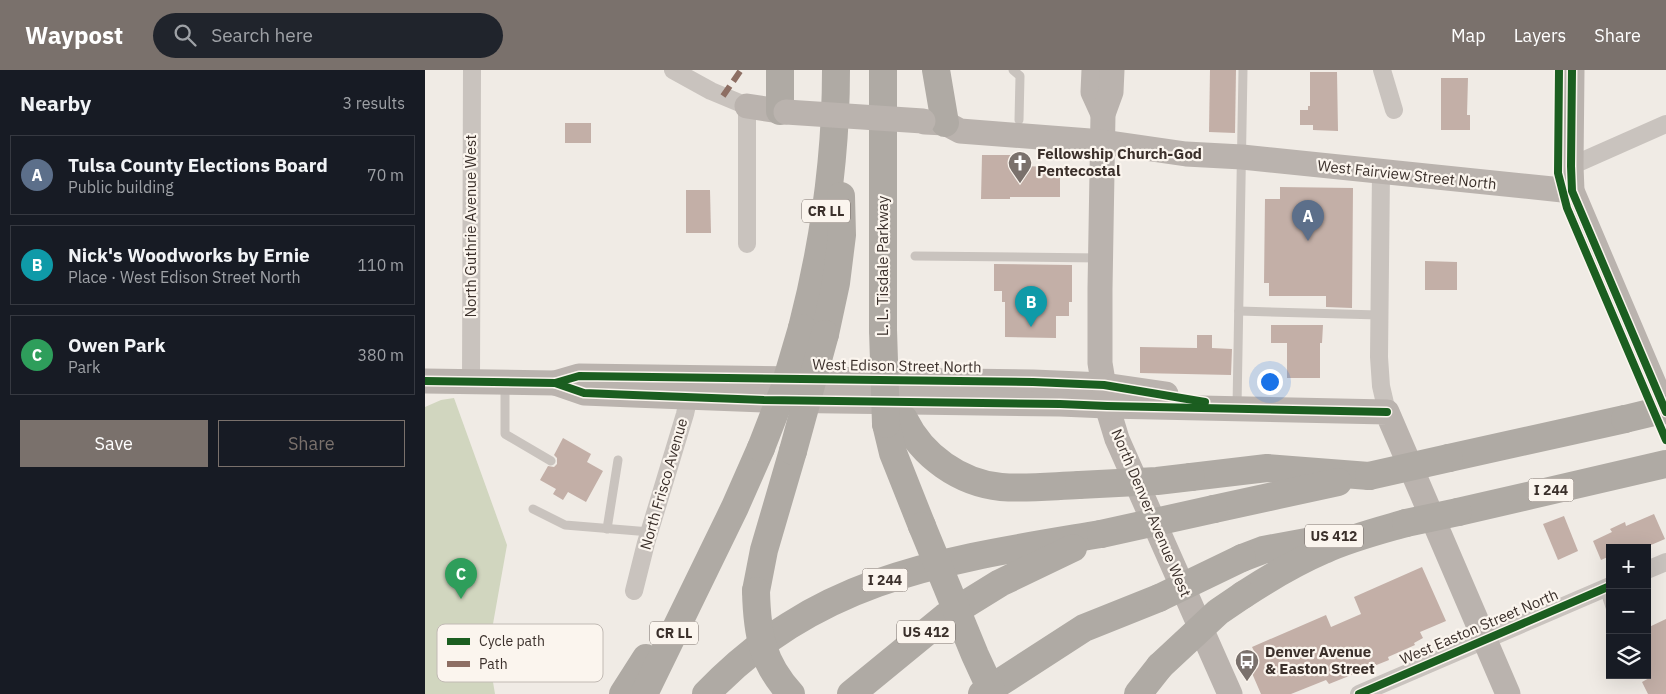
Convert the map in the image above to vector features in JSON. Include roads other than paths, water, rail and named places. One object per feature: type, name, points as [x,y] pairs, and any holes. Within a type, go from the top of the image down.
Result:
[{"type":"highway","points":[[779,70],[783,112]]},
{"type":"highway","name":"L. L. Tisdale Parkway","points":[[883,70],[883,330],[886,424],[893,452],[921,526],[975,655]]},
{"type":"highway","points":[[934,122],[936,70]]},
{"type":"highway","points":[[791,694],[773,671],[764,653],[759,631],[756,591],[768,535],[793,451],[814,331],[837,283],[842,235],[836,81]]},
{"type":"highway","points":[[883,330],[895,396],[910,431],[930,454],[960,475],[991,485],[1016,488],[1079,485],[1191,477],[1267,468],[1369,476]]},
{"type":"highway","name":"CR LL","points":[[644,694],[735,507],[784,389],[814,331]]},
{"type":"highway","name":"I 244","points":[[706,694],[756,649],[794,621],[845,595],[903,574],[981,554],[1101,534],[1625,418],[1666,411]]},
{"type":"highway","name":"I 244","points":[[1138,694],[1161,666],[1218,612],[1271,577],[1325,549],[1406,523],[1655,467]]},
{"type":"highway","name":"US 412","points":[[1013,694],[1101,631],[1159,598],[1242,558],[1263,550],[1406,523]]},
{"type":"highway","name":"US 412","points":[[851,694],[945,617],[1000,583],[1101,534]]},
{"type":"highway","points":[[623,694],[703,571]]},
{"type":"highway","points":[[975,655],[983,694],[1084,628],[1159,598]]},
{"type":"highway","points":[[975,655],[993,694]]},
{"type":"street","name":"North Guthrie Avenue West","points":[[471,381],[472,70]]},
{"type":"street","name":"West Fairview Street North","points":[[673,70],[711,91],[747,106],[783,112],[934,122],[960,131],[1103,128]]},
{"type":"street","name":"North Denver Avenue West","points":[[1094,70],[1093,92],[1103,128]]},
{"type":"street","name":"North Denver Avenue West","points":[[1112,70],[1111,92],[1103,128],[1100,258],[1100,362],[1106,395],[1117,439],[1230,694]]},
{"type":"street","points":[[1382,70],[1394,110]]},
{"type":"street","points":[[1572,70],[1572,191],[1666,411]]},
{"type":"street","points":[[747,106],[747,244]]},
{"type":"street","name":"West Fairview Street North","points":[[934,122],[962,116],[1131,130],[1188,142],[1242,157],[1572,191]]},
{"type":"street","points":[[1571,166],[1666,124]]},
{"type":"street","points":[[1381,172],[1379,369],[1387,412],[1508,694]]},
{"type":"street","name":"West Edison Street North","points":[[429,383],[471,381],[555,383],[579,376],[691,387],[1033,382],[1106,395],[1152,392],[1237,408],[1387,412]]},
{"type":"street","name":"North Frisco Avenue","points":[[634,591],[691,387]]},
{"type":"street","points":[[1651,568],[1666,562]]},
{"type":"street","name":"West Easton Street North","points":[[1359,694],[1606,587]]},
{"type":"lane","points":[[1013,70],[1021,76],[1019,120]]},
{"type":"lane","points":[[1237,408],[1243,70]]},
{"type":"lane","points":[[915,256],[1100,258]]},
{"type":"lane","points":[[1239,311],[1379,315]]},
{"type":"lane","points":[[505,382],[505,434],[551,461]]},
{"type":"lane","points":[[607,529],[618,460]]},
{"type":"lane","points":[[533,509],[565,525],[650,532]]},
{"type":"place","name":"Fellowship Church-God Pentecostal","points":[[1020,184]]},
{"type":"place","name":"Tulsa County Elections Board","points":[[1308,241]]},
{"type":"place","name":"Nick's Woodworks by Ernie","points":[[1031,327]]},
{"type":"place","name":"Owen Park","points":[[461,599]]},
{"type":"place","name":"Denver Avenue & Easton Street","points":[[1247,682]]}]
